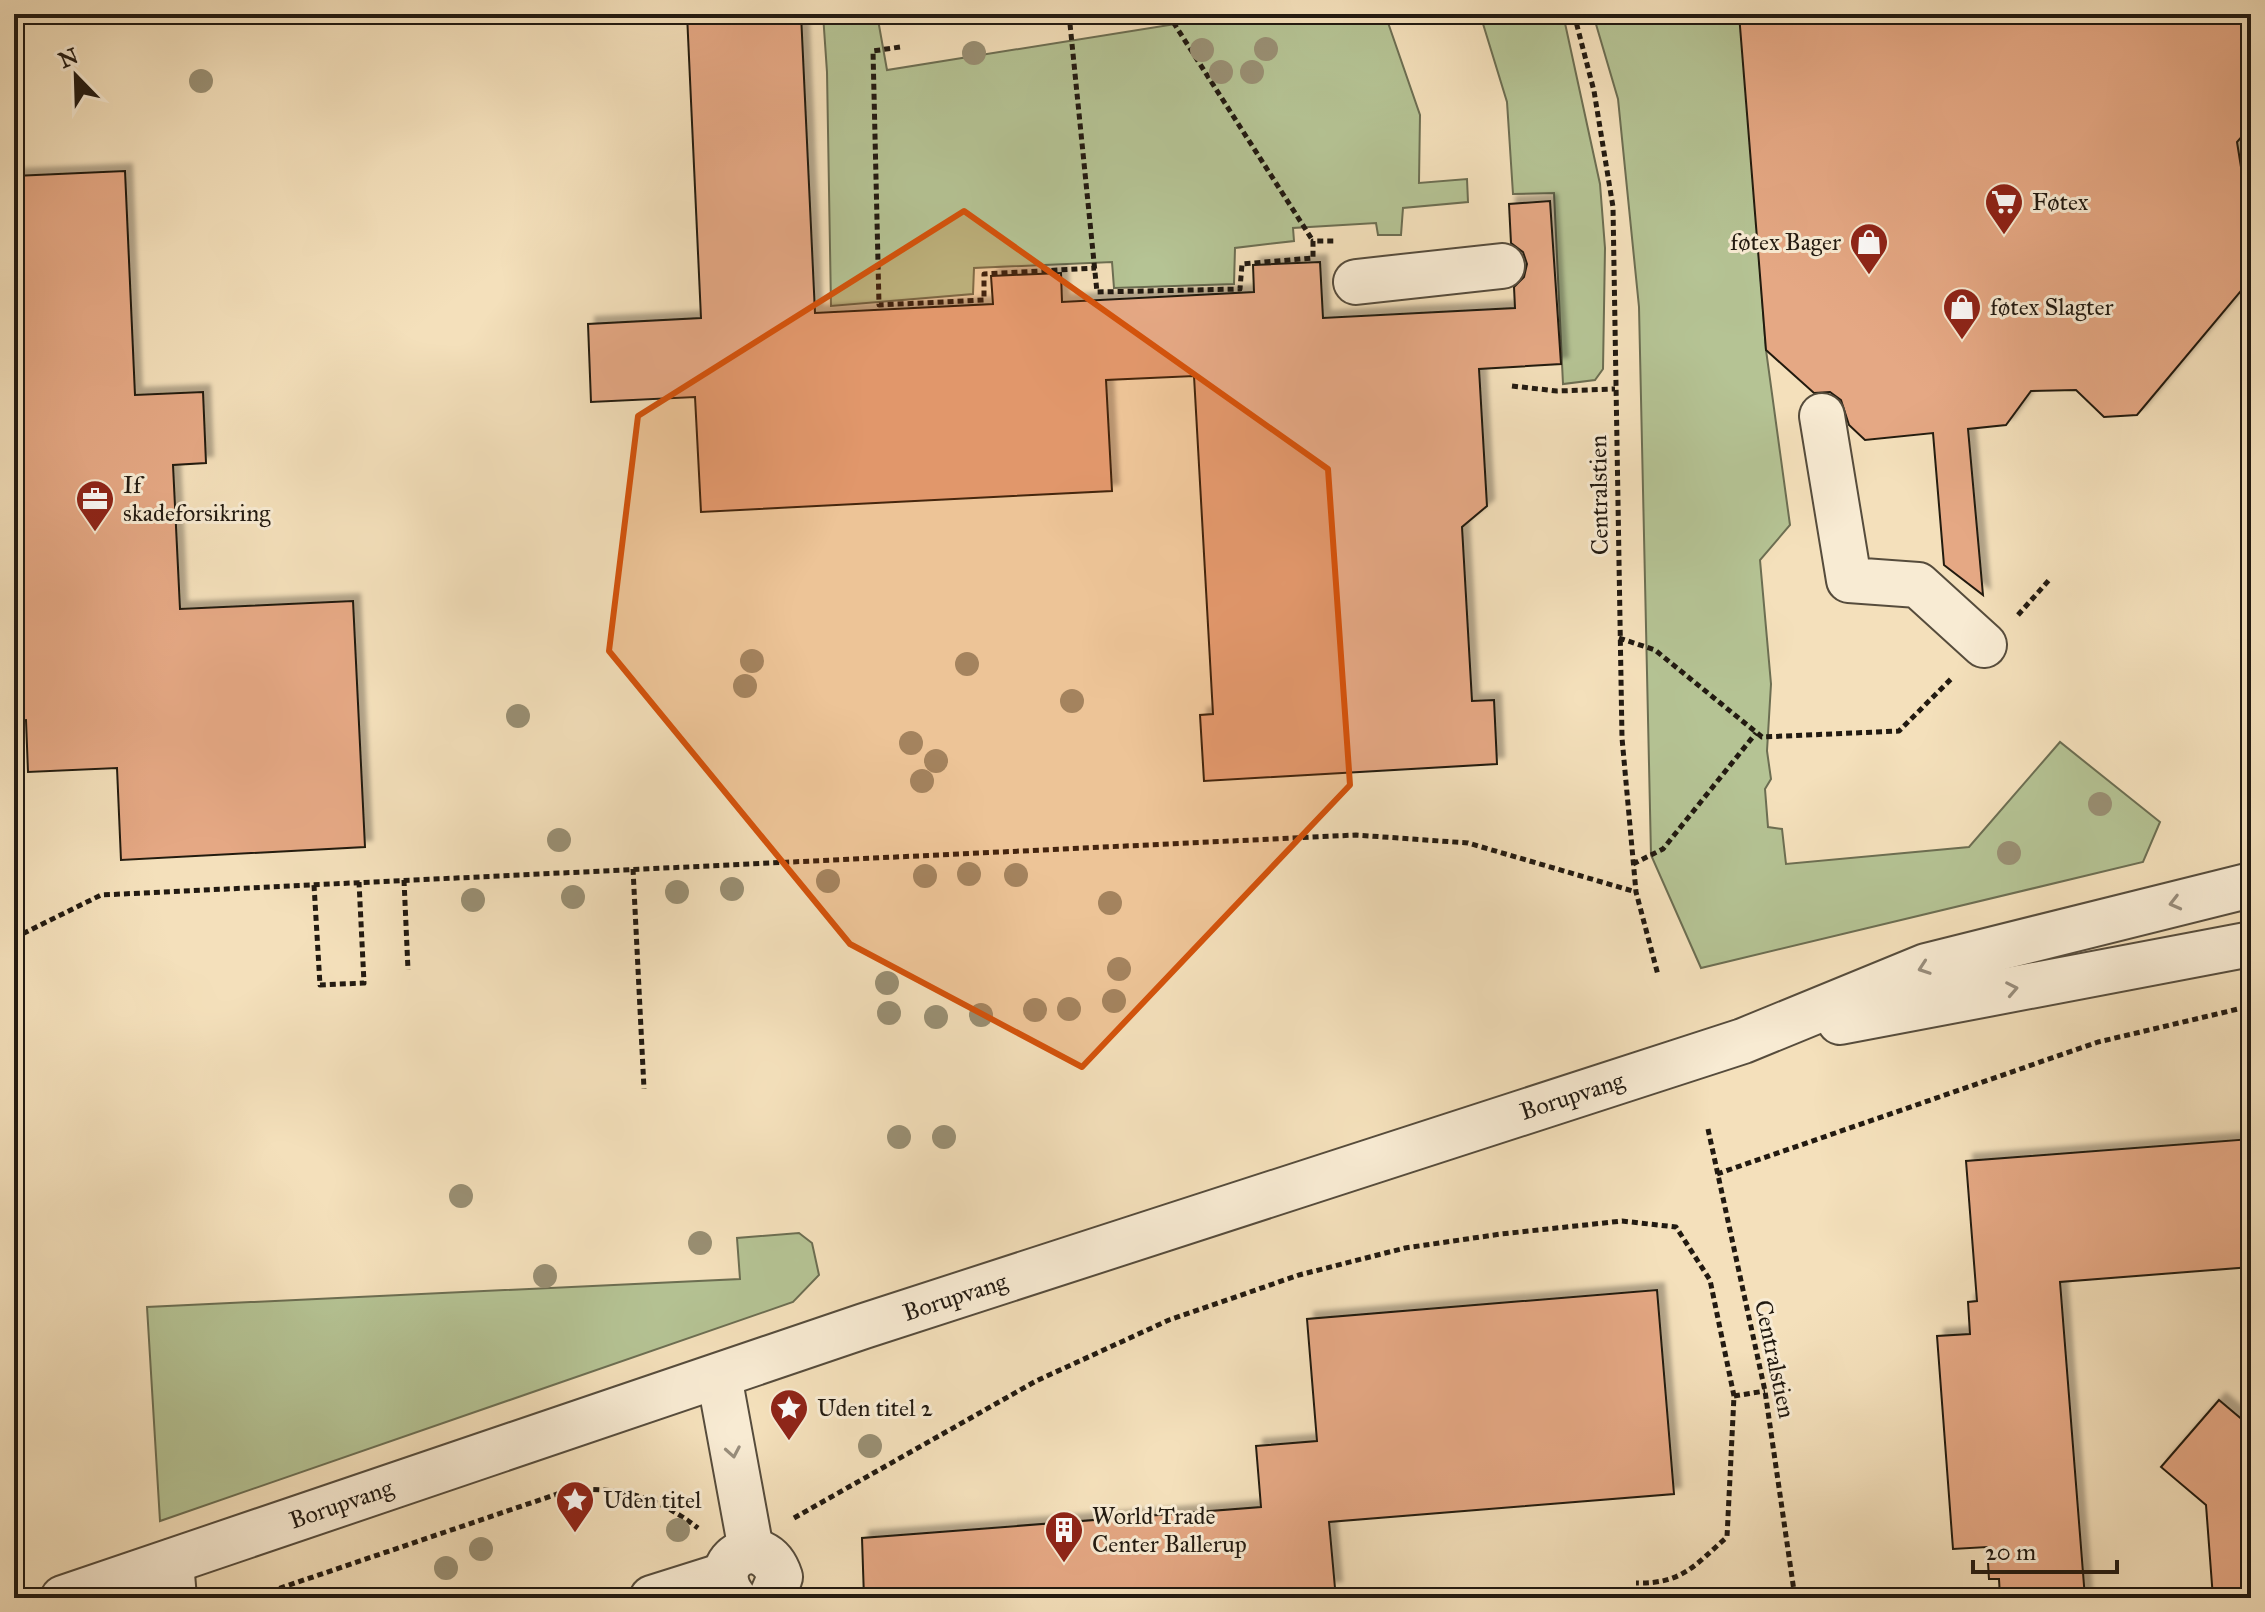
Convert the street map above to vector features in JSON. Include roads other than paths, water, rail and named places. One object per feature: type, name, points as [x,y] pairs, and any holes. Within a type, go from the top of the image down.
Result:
[{"type":"street","points":[[1356,282],[1502,266]]},
{"type":"street","points":[[1822,416],[1849,580],[1918,585],[1984,645]]},
{"type":"street","name":"Borupvang","points":[[63,1598],[172,1580],[719,1376],[1743,1041],[1926,966],[2251,885]]},
{"type":"street","name":"Borupvang","points":[[1743,1041],[2251,944]]},
{"type":"street","points":[[719,1376],[743,1567]]},
{"type":"street","points":[[652,1598],[743,1567],[776,1564],[780,1577],[771,1598]]},
{"type":"place","name":"Føtex","points":[[2004,236]]},
{"type":"place","name":"føtex Bager","points":[[1869,276]]},
{"type":"place","name":"føtex Slagter","points":[[1962,341]]},
{"type":"place","name":"If skadeforsikring","points":[[95,533]]},
{"type":"place","name":"Uden titel 2","points":[[789,1442]]},
{"type":"place","name":"Uden titel","points":[[575,1534]]},
{"type":"place","name":"World Trade Center Ballerup","points":[[1064,1564]]}]
